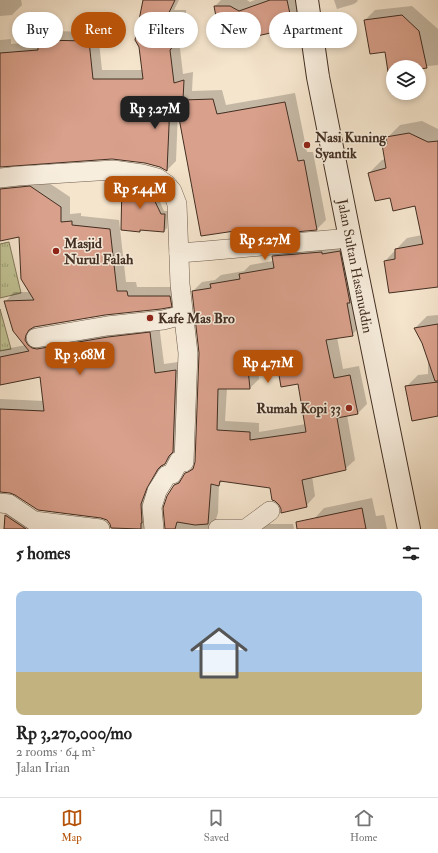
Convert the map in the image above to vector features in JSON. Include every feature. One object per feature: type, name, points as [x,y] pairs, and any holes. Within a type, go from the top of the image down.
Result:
[{"type":"main road","name":"Jalan Sultan Hasanuddin","points":[[308,0],[318,77],[409,529]]},
{"type":"street","points":[[0,178],[113,170],[142,174],[157,178],[166,184],[172,191],[177,204],[183,315],[188,353],[184,462],[179,461],[172,474],[167,475],[157,491],[152,506],[154,529]]},
{"type":"street","points":[[179,253],[205,252],[350,238]]},
{"type":"street","points":[[36,338],[107,326],[163,320],[183,315]]},
{"type":"street","points":[[0,503],[9,504],[34,521],[100,529]]},
{"type":"street","points":[[218,529],[247,528],[270,511]]},
{"type":"green space","points":[[9,242],[21,293],[0,298],[0,244]]},
{"type":"green space","points":[[0,309],[11,349],[0,351]]},
{"type":"building","points":[[143,0],[175,0],[169,12],[141,12]]},
{"type":"building","points":[[270,0],[287,0],[290,12],[269,12],[269,33],[261,35],[261,12],[215,12],[214,6],[230,6],[239,11]]},
{"type":"building","points":[[402,15],[419,31],[425,60],[386,60],[385,52],[370,54],[364,20]]},
{"type":"building","points":[[63,40],[71,41],[71,48],[90,48],[93,79],[143,79],[139,48],[172,48],[170,50],[174,83],[184,80],[183,100],[213,99],[217,114],[285,102],[298,161],[304,160],[317,230],[250,236],[248,229],[201,236],[176,102],[170,103],[167,171],[160,167],[145,163],[112,159],[0,167],[0,53],[38,50],[38,48],[63,48]]},
{"type":"building","points":[[409,133],[428,142],[438,141],[438,287],[389,293],[384,261],[395,259],[395,249],[423,244],[415,206],[393,211],[390,198],[375,201],[368,173],[386,168],[382,144],[387,144],[386,137]]},
{"type":"building","points":[[122,182],[148,187],[161,214],[165,214],[164,232],[121,230]]},
{"type":"building","points":[[30,186],[61,207],[61,222],[72,221],[72,225],[110,229],[117,291],[127,291],[128,296],[170,296],[172,307],[105,315],[34,327],[29,330],[25,340],[32,348],[37,349],[108,337],[150,332],[155,373],[176,370],[173,452],[165,464],[158,469],[147,488],[141,504],[141,529],[111,528],[107,520],[101,518],[38,510],[15,495],[0,492],[0,409],[44,411],[40,377],[0,385],[0,357],[29,351],[13,331],[4,301],[34,300],[21,279],[19,237],[0,241],[0,189]]},
{"type":"building","points":[[340,251],[350,303],[347,303],[353,336],[326,340],[334,378],[350,375],[358,414],[337,418],[346,470],[302,480],[307,507],[281,513],[279,505],[272,500],[270,488],[220,481],[219,486],[211,484],[208,524],[195,525],[177,522],[175,529],[165,529],[163,508],[167,496],[174,485],[179,483],[185,473],[193,469],[195,462],[199,353],[192,291],[211,288],[210,284],[240,279],[239,274],[274,268],[272,256],[322,252],[322,254]],"holes":[[[277,363],[281,387],[298,384],[306,432],[250,440],[250,432],[217,430],[218,389],[250,389],[248,369]]]},
{"type":"building","points":[[438,324],[438,381],[435,381],[422,343],[414,328]]},
{"type":"building","points":[[438,382],[438,416],[412,421],[405,386]]},
{"type":"building","points":[[362,508],[366,529],[297,529],[296,522]]},
{"type":"building","points":[[5,515],[26,529],[4,529]]},
{"type":"place","name":"Nasi Kuning Syantik","points":[[307,145]]},
{"type":"place","name":"Masjid Nurul Falah","points":[[56,251]]},
{"type":"place","name":"Kafe Mas Bro","points":[[150,318]]},
{"type":"place","name":"Rumah Kopi 33","points":[[349,408]]}]
